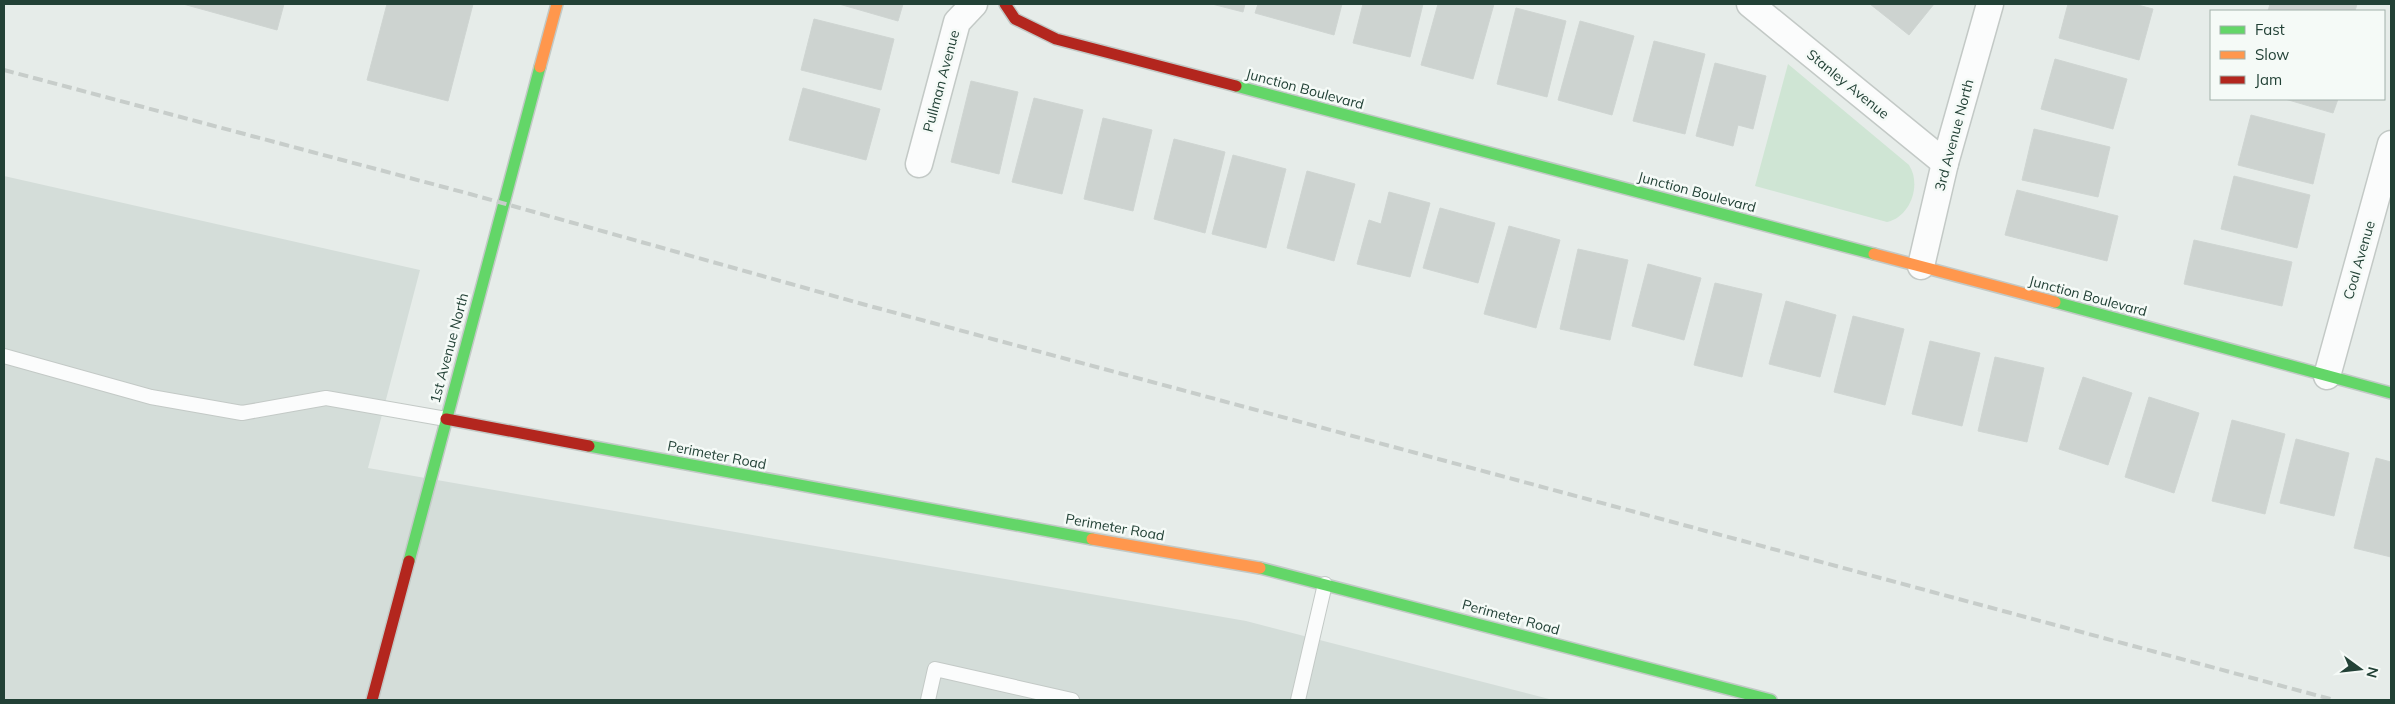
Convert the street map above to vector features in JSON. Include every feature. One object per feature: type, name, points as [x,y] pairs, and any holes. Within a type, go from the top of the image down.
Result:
[{"type":"street","name":"1st Avenue North","points":[[372,700],[557,4]]},
{"type":"street","name":"Pullman Avenue","points":[[919,164],[957,22],[974,4]]},
{"type":"street","name":"Junction Boulevard","points":[[1005,4],[1016,19],[1056,39],[1921,266],[2391,393]]},
{"type":"street","name":"Stanley Avenue","points":[[1750,4],[1945,163]]},
{"type":"street","name":"3rd Avenue North","points":[[1921,266],[1945,163],[1990,4]]},
{"type":"street","name":"Coal Avenue","points":[[2327,376],[2391,144]]},
{"type":"street","name":"Perimeter Road","points":[[446,419],[1018,526],[1248,565],[1771,700]]},
{"type":"lane","points":[[4,356],[151,397],[242,413],[326,398],[446,419]]},
{"type":"lane","points":[[1298,700],[1325,584]]},
{"type":"lane","points":[[928,700],[935,669],[1072,700]]},
{"type":"shaded area","points":[[4,176],[420,270],[368,468],[1246,621],[1553,700],[4,700]]},
{"type":"green space","points":[[1788,64],[1909,165],[1913,173],[1914,191],[1912,199],[1902,214],[1887,222],[1755,186]]},
{"type":"building","points":[[183,4],[284,4],[277,30]]},
{"type":"building","points":[[387,4],[473,4],[448,101],[367,80]]},
{"type":"building","points":[[839,4],[903,4],[898,21]]},
{"type":"building","points":[[1212,4],[1245,4],[1243,12]]},
{"type":"building","points":[[1258,4],[1342,4],[1334,35],[1255,13]]},
{"type":"building","points":[[1363,4],[1423,4],[1410,57],[1353,43]]},
{"type":"building","points":[[1438,4],[1494,4],[1473,79],[1421,65]]},
{"type":"building","points":[[1870,4],[1934,4],[1909,35]]},
{"type":"building","points":[[2068,4],[2134,4],[2153,9],[2139,60],[2059,38]]},
{"type":"building","points":[[2270,4],[2357,4],[2355,10],[2268,10]]},
{"type":"building","points":[[1516,8],[1566,21],[1547,97],[1497,84]]},
{"type":"building","points":[[814,19],[894,39],[881,90],[801,70]]},
{"type":"building","points":[[1580,21],[1634,36],[1612,115],[1558,100]]},
{"type":"building","points":[[1654,41],[1705,54],[1685,134],[1633,121]]},
{"type":"building","points":[[2055,59],[2127,79],[2113,129],[2041,109]]},
{"type":"building","points":[[1715,63],[1766,76],[1753,129],[1738,125],[1733,146],[1696,136]]},
{"type":"building","points":[[971,81],[1018,92],[999,174],[951,162]]},
{"type":"building","points":[[803,88],[880,109],[866,160],[789,140]]},
{"type":"building","points":[[1034,98],[1083,110],[1062,194],[1012,182]]},
{"type":"building","points":[[2288,100],[2338,100],[2333,113]]},
{"type":"building","points":[[2251,115],[2325,134],[2313,184],[2238,165]]},
{"type":"building","points":[[1103,118],[1152,130],[1133,211],[1084,199]]},
{"type":"building","points":[[2034,129],[2110,147],[2098,197],[2022,180]]},
{"type":"building","points":[[1174,139],[1225,152],[1205,233],[1154,219]]},
{"type":"building","points":[[1233,155],[1286,169],[1266,248],[1212,234]]},
{"type":"building","points":[[1307,171],[1355,184],[1334,261],[1287,248]]},
{"type":"building","points":[[2234,176],[2310,195],[2297,248],[2221,229]]},
{"type":"building","points":[[2017,190],[2118,216],[2107,261],[2005,235]]},
{"type":"building","points":[[1389,192],[1430,203],[1410,277],[1357,264],[1369,220],[1381,224]]},
{"type":"building","points":[[1440,208],[1495,223],[1478,283],[1423,268]]},
{"type":"building","points":[[1509,226],[1560,240],[1536,328],[1484,314]]},
{"type":"building","points":[[2194,240],[2292,262],[2282,306],[2184,284]]},
{"type":"building","points":[[1578,249],[1628,260],[1610,340],[1560,329]]},
{"type":"building","points":[[1648,264],[1701,278],[1684,340],[1632,326]]},
{"type":"building","points":[[1715,283],[1762,294],[1742,377],[1694,365]]},
{"type":"building","points":[[1786,301],[1836,315],[1820,377],[1769,364]]},
{"type":"building","points":[[1853,316],[1904,329],[1885,405],[1834,392]]},
{"type":"building","points":[[1930,341],[1980,353],[1962,426],[1912,414]]},
{"type":"building","points":[[1995,357],[2044,368],[2027,442],[1978,431]]},
{"type":"building","points":[[2083,377],[2132,393],[2108,465],[2059,449]]},
{"type":"building","points":[[2149,397],[2199,413],[2174,493],[2125,477]]},
{"type":"building","points":[[2232,420],[2285,434],[2265,514],[2212,501]]},
{"type":"building","points":[[2296,439],[2349,453],[2334,516],[2280,503]]},
{"type":"building","points":[[2376,458],[2391,462],[2391,557],[2354,548]]},
{"type":"railway","points":[[4,70],[470,194],[866,305],[2334,700]]},
{"type":"traffic: fast","points":[[409,561],[540,67]]},
{"type":"traffic: fast","points":[[1236,86],[1874,254]]},
{"type":"traffic: fast","points":[[2055,302],[2391,393]]},
{"type":"traffic: fast","points":[[589,446],[1092,539]]},
{"type":"traffic: fast","points":[[1260,568],[1771,700]]},
{"type":"traffic: slow","points":[[540,67],[557,4]]},
{"type":"traffic: slow","points":[[1874,254],[2055,302]]},
{"type":"traffic: slow","points":[[1092,539],[1260,568]]},
{"type":"traffic: jam","points":[[1005,4],[1015,19],[1056,39],[1236,86]]},
{"type":"traffic: jam","points":[[446,419],[589,446]]},
{"type":"traffic: jam","points":[[372,700],[409,561]]}]
